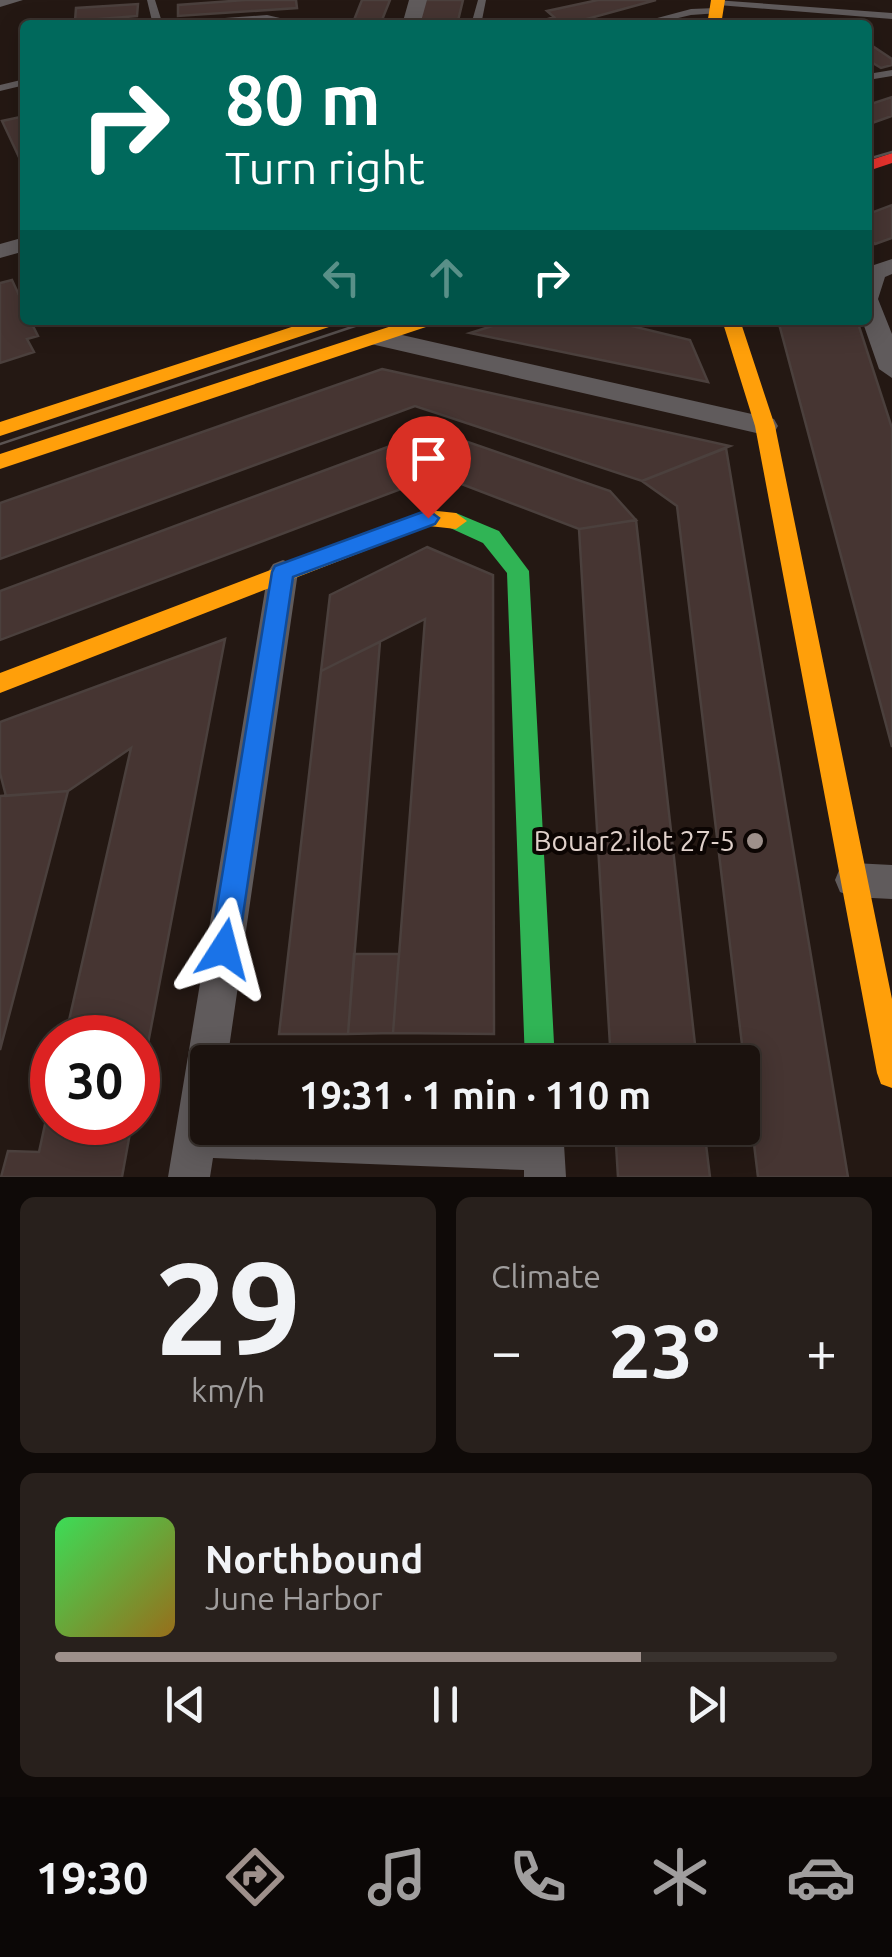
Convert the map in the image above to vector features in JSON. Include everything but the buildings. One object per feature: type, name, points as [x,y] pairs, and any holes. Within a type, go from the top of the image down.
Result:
[{"type":"street","points":[[0,2],[14,0]]},
{"type":"street","points":[[872,282],[874,273],[892,266]]},
{"type":"street","points":[[872,312],[892,369]]},
{"type":"street","points":[[0,429],[317,325]]},
{"type":"street","points":[[0,462],[415,325]]},
{"type":"street","points":[[728,325],[765,426],[892,1073]]},
{"type":"street","points":[[380,338],[765,426]]},
{"type":"street","points":[[0,682],[428,518],[462,519],[500,542],[518,570],[539,1045]]},
{"type":"street","points":[[283,572],[192,1157],[544,1152]]},
{"type":"street","points":[[852,880],[892,882]]},
{"type":"lane","points":[[657,20],[717,10],[892,16]]},
{"type":"lane","points":[[873,16],[892,32]]},
{"type":"lane","points":[[239,20],[279,20]]},
{"type":"tram line","points":[[872,158],[892,152]]},
{"type":"tram line","points":[[0,444],[358,325]]},
{"type":"traffic: fast","points":[[456,521],[491,537],[518,571],[539,1045]]},
{"type":"traffic: slow","points":[[715,20],[718,0]]},
{"type":"traffic: slow","points":[[0,429],[317,325]]},
{"type":"traffic: slow","points":[[0,462],[414,325]]},
{"type":"traffic: slow","points":[[733,325],[765,426],[892,1073]]},
{"type":"traffic: slow","points":[[0,683],[428,518],[456,521]]},
{"type":"traffic: jam","points":[[872,165],[892,158]]},
{"type":"place","name":"Bouar2.ilot 27-5","points":[[755,841]]},
{"type":"route","points":[[224,949],[283,572],[428,518]]}]
